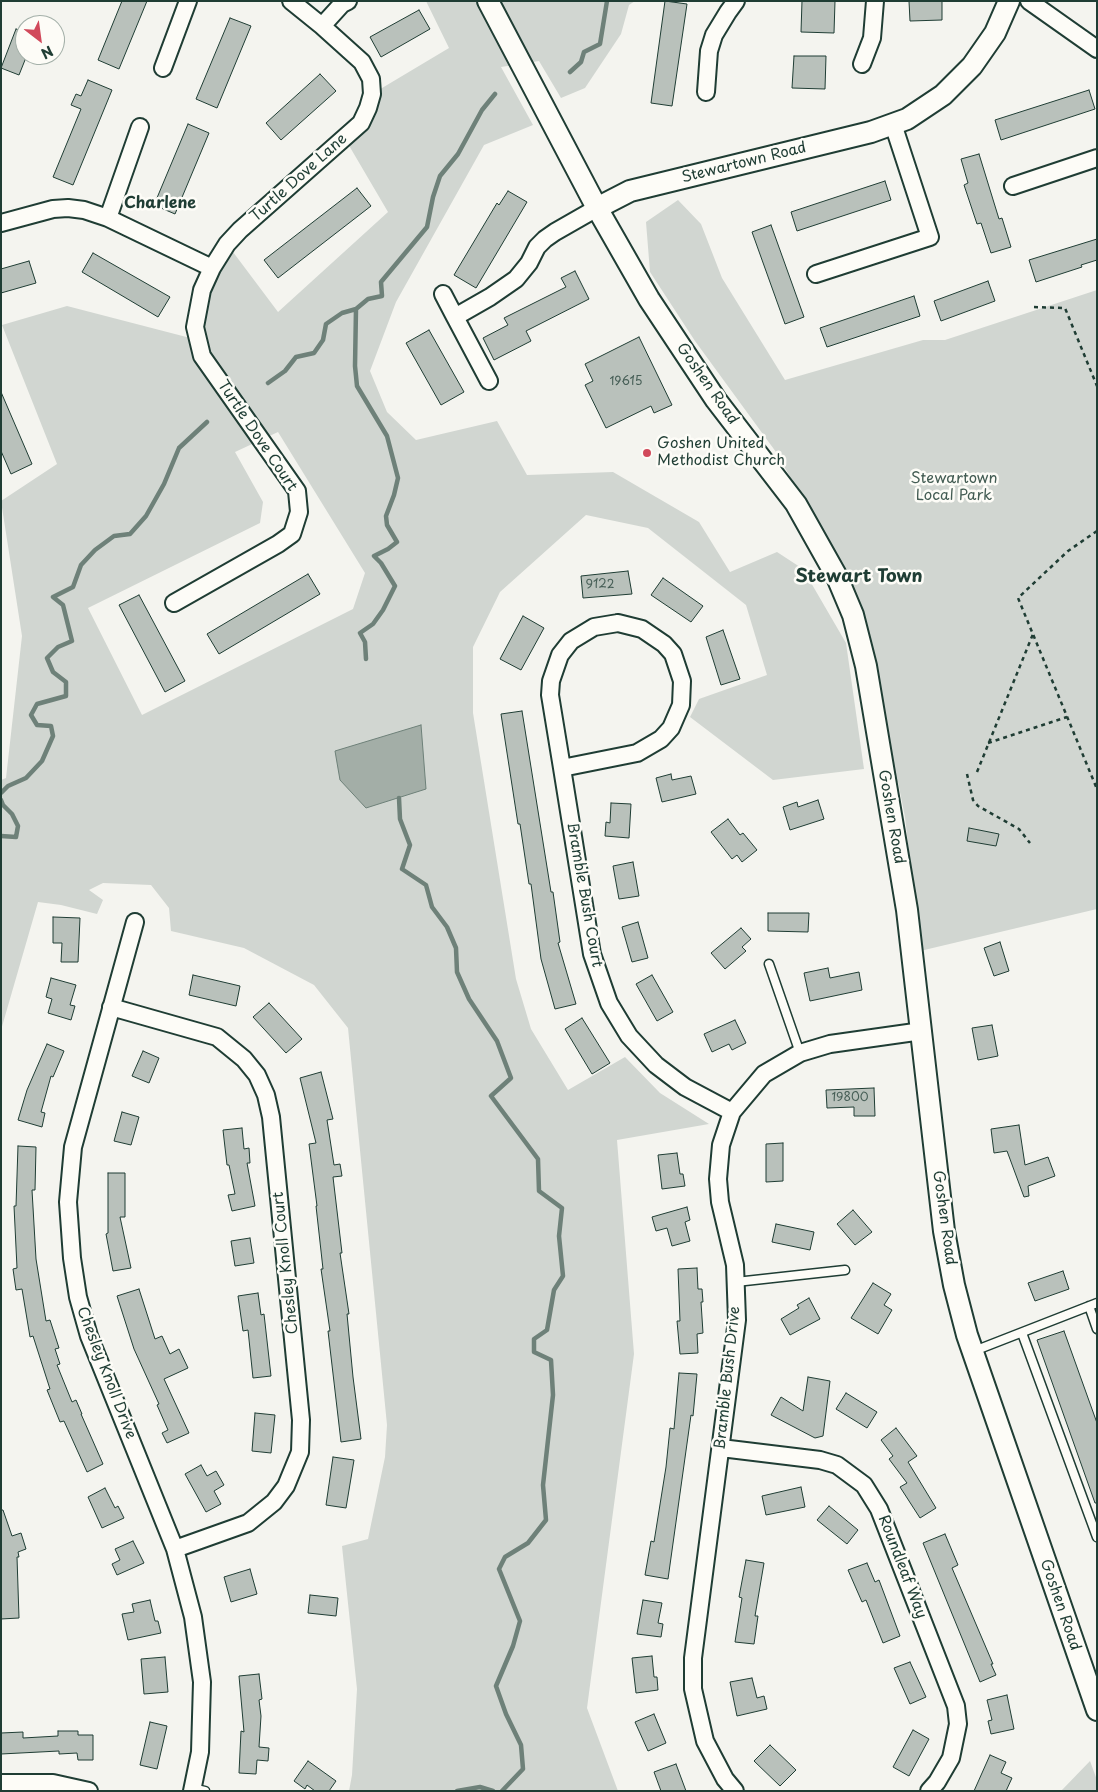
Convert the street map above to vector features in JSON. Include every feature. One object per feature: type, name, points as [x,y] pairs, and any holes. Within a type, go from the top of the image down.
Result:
[{"type":"street","points":[[164,68],[188,1]]},
{"type":"street","name":"Turtle Dove Lane","points":[[212,268],[227,244],[240,230],[361,123],[368,108],[372,94],[371,79],[362,62],[291,1]]},
{"type":"street","points":[[322,26],[342,4],[348,1]]},
{"type":"street","name":"Goshen Road","points":[[488,1],[649,300],[716,400],[796,504],[838,577],[852,615],[866,666],[907,910],[944,1231],[954,1285],[972,1352],[1097,1710]]},
{"type":"street","points":[[706,92],[708,51],[714,35],[736,1]]},
{"type":"street","points":[[862,64],[872,38],[875,1]]},
{"type":"street","name":"Stewartown Road","points":[[598,208],[630,191],[871,132],[907,118],[943,95],[972,66],[995,33],[1009,1]]},
{"type":"street","points":[[1029,1],[1097,49]]},
{"type":"street","points":[[816,274],[930,237],[893,124]]},
{"type":"street","points":[[108,218],[140,127]]},
{"type":"street","points":[[1013,186],[1097,158]]},
{"type":"street","points":[[456,317],[516,279],[529,263],[537,247],[545,239],[598,208]]},
{"type":"street","points":[[1,223],[53,209],[84,210],[108,218],[212,268]]},
{"type":"street","name":"Turtle Dove Court","points":[[174,603],[278,544],[292,534],[299,512],[297,491],[202,356],[195,327],[202,290],[212,268]]},
{"type":"street","points":[[443,294],[489,381]]},
{"type":"street","name":"Bramble Bush Court","points":[[562,768],[637,753],[661,740],[671,728],[681,706],[682,682],[673,654],[664,644],[642,629],[618,623],[594,627],[571,641],[560,655],[551,681],[550,695],[592,954],[609,1003],[629,1036],[656,1065],[685,1087],[732,1112]]},
{"type":"street","name":"Chesley Knoll Drive","points":[[135,922],[73,1147],[68,1202],[72,1258],[78,1297],[89,1336],[175,1549],[193,1618],[202,1682],[197,1790]]},
{"type":"street","name":"Chesley Knoll Court","points":[[111,1007],[217,1037],[244,1059],[257,1075],[266,1095],[271,1117],[301,1420],[300,1452],[286,1486],[274,1502],[255,1518],[248,1523],[175,1549]]},
{"type":"street","name":"Bramble Bush Drive","points":[[735,1791],[724,1779],[704,1741],[693,1689],[693,1658],[737,1320],[735,1265],[720,1202],[718,1179],[721,1145],[732,1112],[764,1074],[800,1052],[830,1044],[922,1031]]},
{"type":"street","name":"Roundleaf Way","points":[[721,1448],[820,1460],[837,1465],[864,1485],[879,1509],[956,1706],[958,1724],[952,1758],[929,1791]]},
{"type":"street","points":[[1,1783],[53,1783],[89,1791]]},
{"type":"lane","points":[[769,964],[800,1052]]},
{"type":"lane","points":[[736,1282],[844,1270]]},
{"type":"lane","points":[[972,1352],[1093,1304],[1097,1329]]},
{"type":"lane","points":[[1022,1333],[1097,1538]]},
{"type":"path","points":[[1034,307],[1065,308],[1097,386]]},
{"type":"path","points":[[1097,531],[1068,551],[1018,598],[1097,789]]},
{"type":"path","points":[[977,772],[1033,634]]},
{"type":"path","points":[[988,743],[1067,717]]},
{"type":"path","points":[[967,774],[973,800],[978,806],[1019,829],[1030,843]]},
{"type":"green space","points":[[426,1],[635,1],[629,5],[621,34],[585,88],[561,98],[539,61],[501,67],[533,125],[484,145],[396,302],[370,371],[387,412],[416,440],[497,421],[527,475],[613,472],[699,522],[730,572],[777,552],[803,569],[846,643],[864,769],[773,780],[690,717],[699,699],[767,675],[746,605],[648,528],[586,515],[500,592],[473,647],[473,713],[516,979],[531,1029],[568,1090],[625,1057],[660,1093],[709,1124],[617,1140],[634,1354],[587,1708],[618,1791],[349,1791],[352,1775],[357,1689],[342,1546],[368,1539],[385,1457],[387,1425],[348,1028],[314,985],[244,948],[171,931],[169,908],[151,885],[103,883],[89,890],[103,900],[97,914],[61,905],[38,902],[1,1030],[1,780],[6,778],[22,636],[1,501],[57,464],[2,325],[67,306],[198,340],[195,327],[227,244],[278,312],[388,212],[344,137],[372,94],[449,48]],"holes":[[[278,432],[365,573],[353,609],[142,715],[88,608],[260,523],[263,502],[235,452]]]},
{"type":"green space","name":"Stewartown Local Park","points":[[678,200],[701,224],[722,278],[785,380],[923,340],[945,340],[1097,290],[1097,909],[920,951],[905,817],[898,782],[888,785],[859,631],[786,484],[793,482],[776,452],[695,341],[650,272],[646,222]]},
{"type":"green space","points":[[1090,1761],[1097,1780],[1097,1791],[1061,1791]]},
{"type":"shaded area","points":[[421,725],[426,789],[366,808],[340,780],[335,751]]},
{"type":"building","points":[[122,1],[147,1],[119,69],[98,60]]},
{"type":"building","points":[[665,1],[687,4],[672,106],[651,103]]},
{"type":"building","points":[[802,1],[835,1],[834,33],[801,32]]},
{"type":"building","points":[[909,1],[942,1],[942,20],[910,21]]},
{"type":"building","points":[[419,10],[430,29],[381,57],[370,37]]},
{"type":"building","points":[[230,18],[251,26],[217,108],[196,99]]},
{"type":"building","points":[[15,32],[15,65],[23,65],[19,75],[1,68]]},
{"type":"building","points":[[794,56],[826,56],[825,89],[792,88]]},
{"type":"building","points":[[320,74],[336,91],[281,140],[266,123]]},
{"type":"building","points":[[88,80],[112,90],[73,185],[53,177],[81,109],[71,105],[76,94],[81,96]]},
{"type":"building","points":[[1089,90],[1095,109],[1001,140],[995,120]]},
{"type":"building","points":[[188,124],[209,133],[175,214],[154,205]]},
{"type":"building","points":[[979,154],[999,219],[1002,218],[1011,247],[991,253],[981,223],[977,224],[964,185],[968,183],[961,159]]},
{"type":"building","points":[[885,181],[891,200],[797,231],[791,212]]},
{"type":"building","points":[[357,188],[371,206],[278,278],[264,260]]},
{"type":"building","points":[[508,191],[527,202],[476,288],[454,275],[497,203],[499,205]]},
{"type":"building","points":[[771,225],[804,317],[785,324],[752,232]]},
{"type":"building","points":[[1097,239],[1097,260],[1036,282],[1029,260]]},
{"type":"building","points":[[93,253],[170,297],[158,317],[82,272]]},
{"type":"building","points":[[29,261],[36,283],[1,293],[1,269]]},
{"type":"building","points":[[575,271],[589,299],[526,331],[531,341],[494,360],[483,338],[508,325],[504,318],[566,287],[561,278]]},
{"type":"building","points":[[988,281],[995,301],[941,321],[934,301]]},
{"type":"building","points":[[914,296],[920,316],[827,347],[820,328]]},
{"type":"building","points":[[429,330],[464,392],[441,405],[406,343]]},
{"type":"building","name":"Goshen United Methodist Church","points":[[639,337],[672,405],[654,413],[651,406],[606,428],[585,385],[593,381],[585,364]]},
{"type":"building","points":[[1,392],[32,464],[11,474],[1,451]]},
{"type":"building","points":[[628,571],[632,594],[583,598],[581,576]]},
{"type":"building","points":[[308,574],[320,594],[219,654],[207,634]]},
{"type":"building","points":[[663,578],[703,606],[691,622],[651,595]]},
{"type":"building","points":[[139,595],[185,681],[165,692],[119,605]]},
{"type":"building","points":[[523,616],[544,628],[521,670],[500,659]]},
{"type":"building","points":[[723,630],[740,679],[721,685],[706,637]]},
{"type":"building","points":[[522,711],[551,892],[553,892],[560,942],[558,943],[576,1004],[555,1009],[541,959],[531,884],[529,884],[520,824],[518,824],[501,714]]},
{"type":"building","points":[[671,774],[672,780],[691,776],[696,794],[662,802],[656,778]]},
{"type":"building","points":[[818,800],[824,819],[790,830],[783,807],[797,802],[798,807]]},
{"type":"building","points":[[611,803],[631,804],[629,838],[605,836],[606,822],[610,823]]},
{"type":"building","points":[[728,819],[740,835],[743,833],[757,850],[742,862],[737,855],[732,859],[711,832]]},
{"type":"building","points":[[969,828],[999,834],[996,846],[967,841]]},
{"type":"building","points":[[633,862],[639,896],[619,899],[613,866]]},
{"type":"building","points":[[768,913],[809,913],[808,932],[768,931]]},
{"type":"building","points":[[53,917],[80,918],[78,962],[61,962],[62,943],[53,943]]},
{"type":"building","points":[[638,922],[648,958],[632,962],[622,927]]},
{"type":"building","points":[[741,928],[751,939],[742,947],[746,951],[725,969],[711,953]]},
{"type":"building","points":[[1000,942],[1009,971],[994,976],[984,948]]},
{"type":"building","points":[[828,968],[830,978],[859,972],[862,990],[810,1001],[804,973]]},
{"type":"building","points":[[193,975],[240,986],[236,1006],[189,995]]},
{"type":"building","points":[[652,975],[673,1012],[657,1021],[636,984]]},
{"type":"building","points":[[51,978],[76,985],[70,1005],[75,1006],[71,1020],[48,1013],[52,999],[46,997]]},
{"type":"building","points":[[269,1003],[302,1039],[286,1053],[253,1017]]},
{"type":"building","points":[[582,1018],[610,1063],[592,1074],[565,1029]]},
{"type":"building","points":[[735,1020],[746,1043],[732,1050],[729,1044],[712,1052],[704,1034]]},
{"type":"building","points":[[992,1025],[998,1056],[978,1060],[972,1028]]},
{"type":"building","points":[[47,1044],[64,1051],[53,1077],[51,1076],[41,1112],[45,1113],[42,1127],[18,1120],[27,1090]]},
{"type":"building","points":[[143,1051],[159,1058],[149,1083],[132,1076]]},
{"type":"building","points":[[321,1072],[333,1119],[327,1120],[334,1165],[340,1164],[342,1176],[333,1177],[361,1439],[341,1442],[309,1144],[316,1143],[300,1078]]},
{"type":"building","points":[[874,1088],[875,1116],[854,1116],[854,1107],[827,1108],[826,1090]]},
{"type":"building","points":[[122,1112],[139,1117],[131,1145],[114,1141]]},
{"type":"building","points":[[1019,1125],[1025,1165],[1048,1157],[1055,1176],[1028,1186],[1029,1196],[1024,1197],[1007,1151],[994,1153],[991,1129]]},
{"type":"building","points":[[242,1128],[244,1149],[249,1148],[250,1163],[247,1163],[255,1206],[232,1211],[228,1195],[235,1194],[229,1165],[227,1165],[223,1130]]},
{"type":"building","points":[[783,1143],[783,1181],[766,1182],[766,1144]]},
{"type":"building","points":[[18,1146],[36,1147],[35,1190],[32,1190],[36,1259],[46,1321],[50,1320],[59,1348],[55,1349],[60,1364],[57,1365],[72,1402],[76,1400],[103,1464],[87,1472],[64,1421],[60,1422],[47,1390],[50,1389],[33,1336],[30,1337],[22,1289],[16,1290],[13,1269],[17,1268],[14,1206],[16,1206]]},
{"type":"building","points":[[677,1153],[680,1174],[683,1174],[685,1186],[662,1189],[658,1155]]},
{"type":"building","points":[[108,1173],[125,1173],[125,1217],[120,1217],[131,1268],[113,1271],[106,1234],[108,1233]]},
{"type":"building","points":[[687,1207],[690,1220],[685,1222],[690,1241],[672,1246],[667,1228],[656,1231],[652,1217]]},
{"type":"building","points":[[853,1210],[872,1232],[855,1245],[837,1224]]},
{"type":"building","points":[[776,1224],[814,1232],[810,1250],[772,1242]]},
{"type":"building","points":[[250,1238],[254,1263],[235,1266],[231,1241]]},
{"type":"building","points":[[697,1268],[698,1289],[702,1289],[703,1333],[697,1334],[698,1353],[680,1354],[677,1321],[680,1321],[678,1269]]},
{"type":"building","points":[[1063,1271],[1069,1289],[1035,1301],[1028,1283]]},
{"type":"building","points":[[873,1283],[891,1294],[884,1305],[892,1310],[878,1334],[851,1318]]},
{"type":"building","points":[[139,1289],[155,1339],[162,1336],[170,1354],[179,1349],[188,1368],[164,1379],[189,1433],[167,1443],[162,1433],[168,1430],[157,1405],[159,1404],[134,1349],[117,1296]]},
{"type":"building","points":[[258,1293],[261,1315],[264,1314],[271,1376],[253,1378],[248,1330],[243,1331],[238,1296]]},
{"type":"building","points":[[809,1298],[820,1319],[790,1335],[781,1319],[799,1308],[797,1305]]},
{"type":"building","points":[[1064,1331],[1097,1423],[1097,1503],[1095,1503],[1037,1340]]},
{"type":"building","points":[[679,1373],[697,1374],[693,1416],[691,1415],[668,1579],[645,1575],[651,1541],[654,1542],[670,1428],[674,1429]]},
{"type":"building","points":[[808,1377],[830,1381],[823,1436],[815,1438],[771,1415],[781,1397],[803,1411]]},
{"type":"building","points":[[846,1393],[877,1412],[867,1428],[836,1409]]},
{"type":"building","points":[[255,1413],[275,1415],[271,1453],[252,1451]]},
{"type":"building","points":[[896,1428],[917,1456],[908,1462],[936,1508],[920,1518],[900,1487],[907,1483],[889,1459],[893,1456],[881,1440]]},
{"type":"building","points":[[333,1457],[354,1460],[346,1508],[326,1505]]},
{"type":"building","points":[[201,1465],[207,1476],[216,1471],[224,1485],[214,1491],[221,1504],[206,1512],[185,1474]]},
{"type":"building","points":[[801,1487],[805,1507],[766,1515],[762,1496]]},
{"type":"building","points":[[105,1488],[115,1508],[118,1506],[124,1518],[102,1528],[88,1497]]},
{"type":"building","points":[[829,1506],[858,1530],[847,1544],[817,1520]]},
{"type":"building","points":[[1,1510],[3,1510],[12,1536],[21,1533],[26,1549],[18,1552],[19,1557],[17,1557],[19,1618],[1,1619]]},
{"type":"building","points":[[945,1534],[958,1565],[952,1568],[996,1675],[980,1682],[923,1543]]},
{"type":"building","points":[[133,1541],[144,1563],[117,1575],[112,1564],[120,1560],[115,1549]]},
{"type":"building","points":[[746,1560],[764,1563],[755,1616],[758,1616],[754,1644],[735,1642],[742,1598],[739,1597]]},
{"type":"building","points":[[867,1563],[875,1582],[879,1580],[900,1636],[883,1643],[866,1600],[862,1602],[848,1570]]},
{"type":"building","points":[[250,1569],[257,1594],[231,1602],[224,1577]]},
{"type":"building","points":[[310,1595],[338,1598],[336,1616],[308,1613]]},
{"type":"building","points":[[150,1600],[155,1621],[158,1621],[161,1633],[128,1640],[122,1614],[134,1612],[132,1604]]},
{"type":"building","points":[[643,1600],[662,1603],[658,1623],[663,1624],[661,1637],[637,1634]]},
{"type":"building","points":[[652,1656],[654,1677],[657,1677],[658,1690],[636,1693],[632,1658]]},
{"type":"building","points":[[165,1657],[168,1692],[144,1694],[141,1659]]},
{"type":"building","points":[[910,1662],[926,1697],[910,1704],[894,1668]]},
{"type":"building","points":[[259,1674],[262,1699],[259,1700],[261,1716],[259,1747],[269,1748],[268,1761],[257,1760],[256,1774],[239,1773],[241,1731],[244,1732],[239,1676]]},
{"type":"building","points":[[752,1678],[757,1698],[764,1696],[767,1709],[737,1716],[730,1682]]},
{"type":"building","points":[[1007,1695],[1014,1729],[991,1734],[988,1721],[992,1720],[987,1700]]},
{"type":"building","points":[[654,1714],[666,1743],[648,1751],[635,1722]]},
{"type":"building","points":[[150,1722],[167,1726],[157,1769],[140,1765]]},
{"type":"building","points":[[913,1730],[929,1739],[909,1776],[893,1767]]},
{"type":"building","points":[[58,1731],[78,1731],[78,1735],[93,1735],[93,1760],[78,1760],[77,1753],[59,1754],[59,1751],[1,1754],[1,1733],[23,1732],[23,1738],[58,1736]]},
{"type":"building","points":[[770,1745],[796,1770],[780,1786],[754,1761]]},
{"type":"building","points":[[990,1755],[1006,1762],[1001,1773],[1012,1778],[1006,1791],[974,1791]]},
{"type":"building","points":[[308,1761],[336,1781],[329,1791],[315,1791],[307,1785],[305,1789],[294,1781]]},
{"type":"building","points":[[676,1764],[686,1791],[661,1791],[654,1772]]},
{"type":"waterway","points":[[570,72],[581,62],[584,52],[600,44],[607,1]]},
{"type":"waterway","points":[[268,383],[285,371],[296,357],[314,353],[323,340],[326,324],[342,313],[356,309],[368,299],[382,296],[381,282],[427,227],[433,197],[440,176],[458,154],[482,110],[495,94]]},
{"type":"waterway","points":[[356,309],[355,366],[357,386],[387,436],[398,478],[386,516],[387,525],[397,542],[374,556],[381,563],[395,586],[383,610],[373,624],[360,633],[365,642],[366,659]]},
{"type":"waterway","points":[[1,793],[8,786],[26,778],[42,761],[53,736],[51,726],[37,725],[31,715],[37,704],[66,696],[66,682],[53,672],[47,658],[58,647],[72,641],[63,605],[53,597],[73,587],[81,565],[95,550],[114,536],[130,534],[146,516],[164,484],[179,448],[207,422]]},
{"type":"waterway","points":[[399,798],[400,819],[410,845],[402,869],[426,885],[432,907],[447,927],[456,948],[457,972],[469,999],[497,1041],[511,1078],[491,1096],[538,1159],[539,1191],[562,1208],[559,1236],[563,1276],[554,1290],[547,1330],[534,1339],[534,1352],[551,1360],[553,1395],[543,1485],[546,1520],[528,1543],[505,1557],[499,1569],[520,1621],[513,1646],[496,1686],[506,1714],[521,1745],[523,1769],[502,1791]]},
{"type":"waterway","points":[[1,800],[3,805],[12,814],[18,826],[16,837],[1,836]]},
{"type":"waterway","points":[[457,1791],[480,1787],[493,1791]]},
{"type":"place","name":"Goshen United Methodist Church","points":[[647,453]]},
{"type":"district","name":"Charlene","points":[[160,204]]},
{"type":"district","name":"Stewart Town","points":[[859,577]]}]
